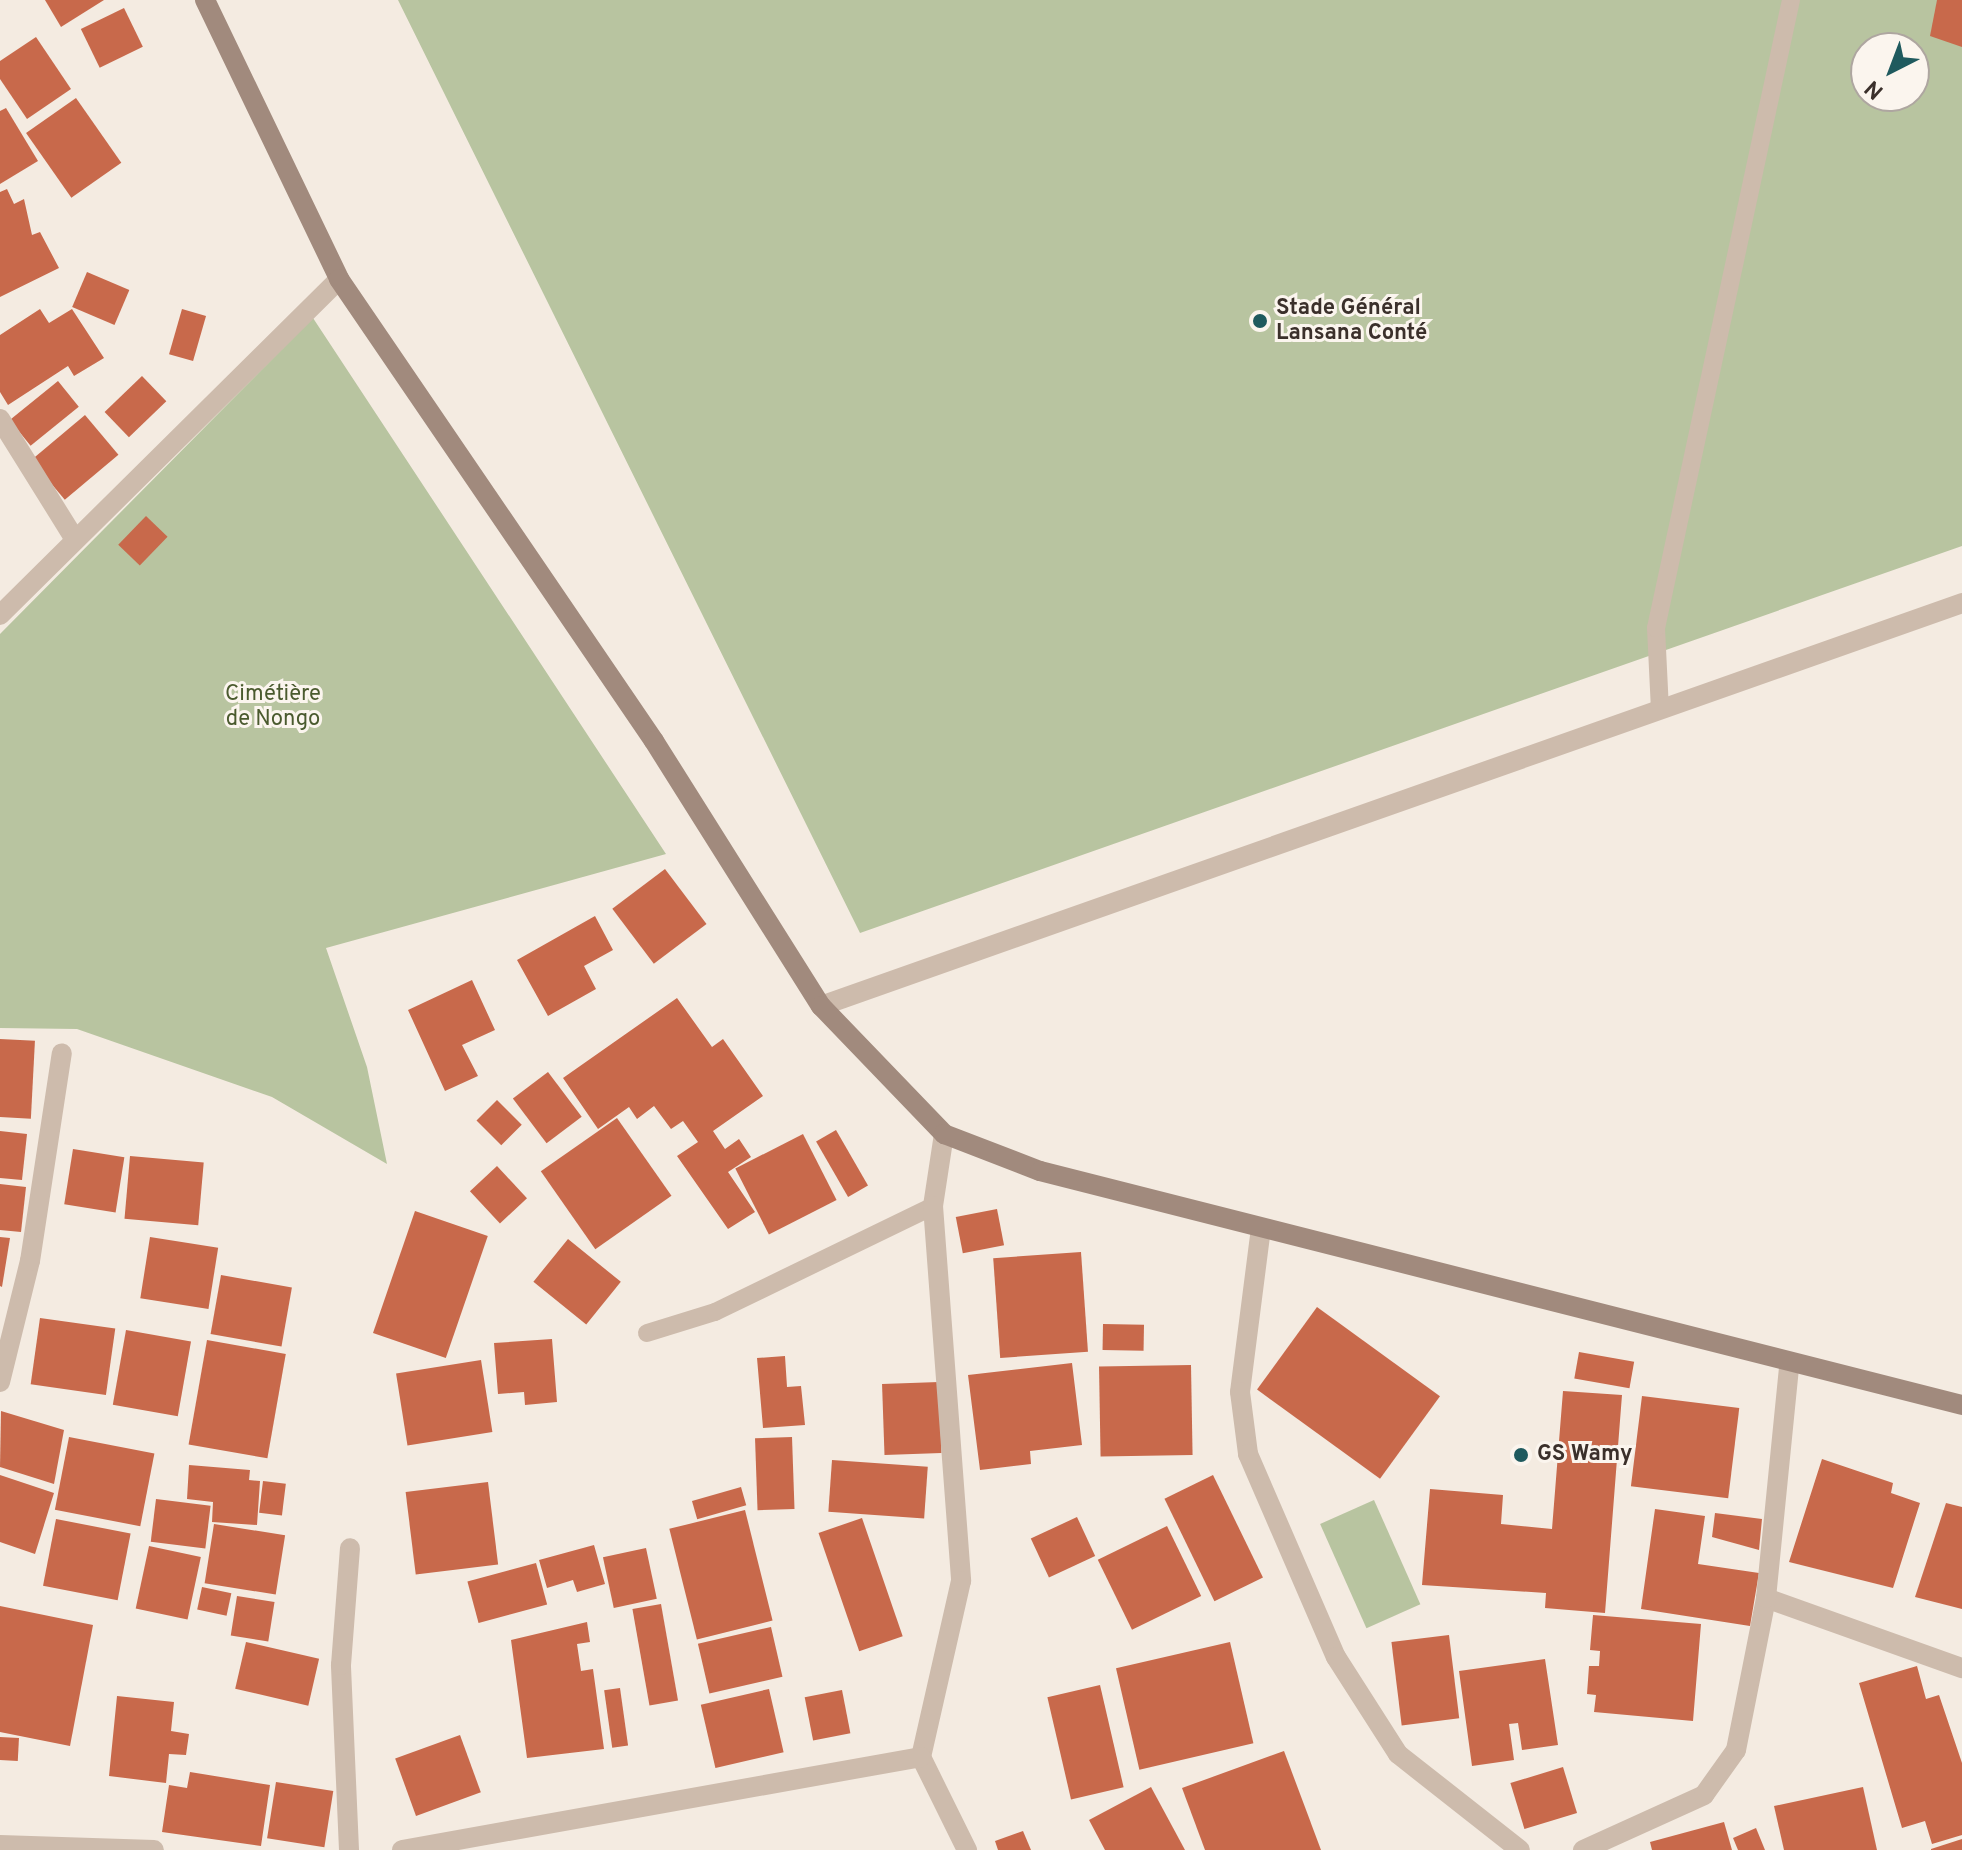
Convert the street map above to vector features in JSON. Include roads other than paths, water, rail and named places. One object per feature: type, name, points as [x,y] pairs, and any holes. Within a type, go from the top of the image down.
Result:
[{"type":"street","points":[[205,0],[339,279],[654,741],[821,1006],[944,1134],[1040,1171],[1789,1367],[1962,1405]]},
{"type":"street","points":[[0,615],[74,538],[339,279]]},
{"type":"street","points":[[0,419],[74,538]]},
{"type":"street","points":[[821,1006],[1962,603]]},
{"type":"street","points":[[2,1371],[62,1053]]},
{"type":"street","points":[[944,1134],[933,1206],[961,1581],[921,1757],[967,1850]]},
{"type":"street","points":[[1261,1228],[1240,1392],[1248,1454],[1336,1657],[1398,1754],[1520,1850]]},
{"type":"street","points":[[1583,1850],[1704,1795],[1736,1750],[1766,1598],[1789,1367]]},
{"type":"street","points":[[349,1850],[341,1665],[350,1548]]},
{"type":"street","points":[[1766,1598],[1962,1668]]},
{"type":"street","points":[[402,1850],[921,1757]]},
{"type":"street","points":[[0,1845],[154,1850]]},
{"type":"lane","points":[[1660,710],[1656,628],[1791,0]]},
{"type":"lane","points":[[647,1333],[715,1312],[933,1206]]},
{"type":"place","name":"Stade Général Lansana Conté","points":[[1260,321]]},
{"type":"place","name":"GS Wamy","points":[[1521,1455]]},
{"type":"park label","name":"Cimétière de Nongo","points":[[273,706]]}]
